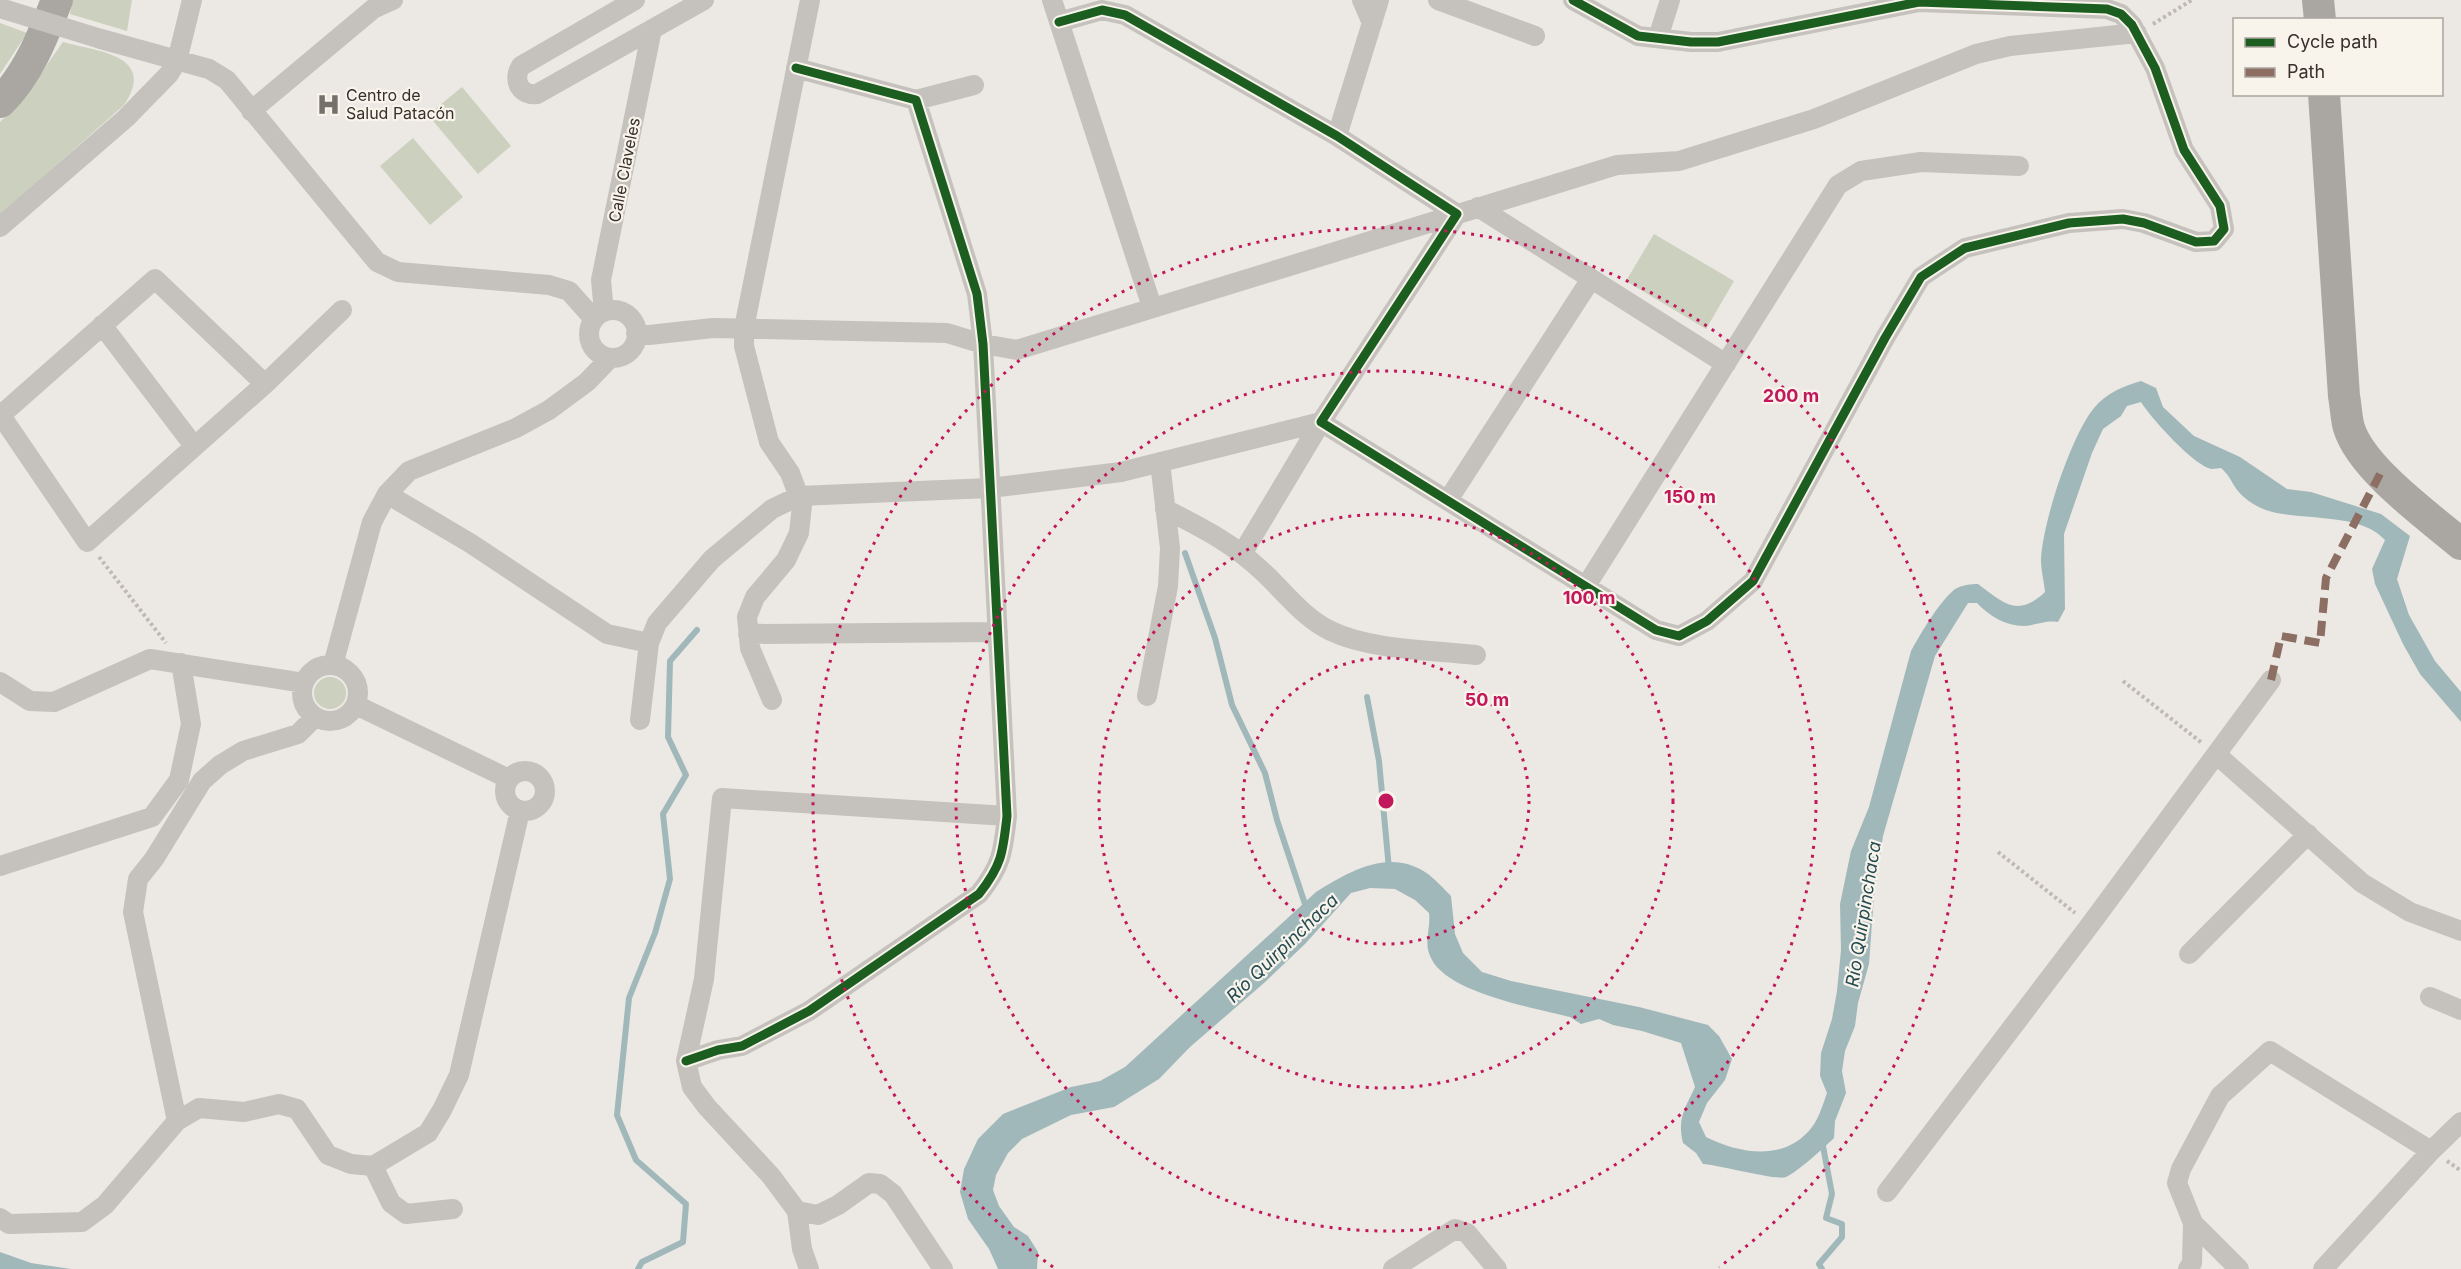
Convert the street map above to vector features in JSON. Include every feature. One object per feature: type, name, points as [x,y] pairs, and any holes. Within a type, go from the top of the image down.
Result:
[{"type":"main road","points":[[0,102],[9,94],[32,58],[57,0]]},
{"type":"main road","points":[[2318,0],[2320,18]]},
{"type":"main road","points":[[2324,96],[2344,396],[2349,429],[2360,450],[2380,474],[2461,544]]},
{"type":"street","points":[[0,227],[126,118],[170,74],[177,62],[192,0]]},
{"type":"street","points":[[635,0],[521,66],[517,72],[518,83],[522,91],[530,95],[537,94],[704,0]]},
{"type":"street","points":[[772,700],[750,648],[747,617],[755,597],[786,560],[799,533],[802,505],[790,473],[769,442],[744,346],[744,328],[810,0]]},
{"type":"street","points":[[1052,0],[1152,307]]},
{"type":"street","points":[[1362,0],[1372,23]]},
{"type":"street","points":[[1337,136],[1379,0]]},
{"type":"street","points":[[1438,0],[1535,36]]},
{"type":"street","points":[[640,720],[649,643],[657,623],[712,559],[772,509],[799,496],[990,488],[1121,472],[1321,422],[1656,630],[1678,636],[1707,621],[1753,581],[1885,338],[1921,277],[1965,248],[2069,223],[2123,219],[2144,223],[2196,242],[2214,241],[2224,229],[2220,206],[2184,150],[2155,68],[2137,33],[2121,14],[2107,9],[1919,2],[1718,42],[1638,36],[1573,0]]},
{"type":"street","points":[[1658,38],[1670,0]]},
{"type":"street","points":[[251,111],[373,9],[388,1]]},
{"type":"street","points":[[1059,22],[1102,10],[1131,7],[1457,214]]},
{"type":"street","points":[[0,9],[177,62],[209,69],[227,80],[377,262],[398,272],[549,285],[569,291],[599,315]]},
{"type":"street","name":"Calle Claveles","points":[[599,315],[602,280],[652,29]]},
{"type":"street","points":[[636,334],[650,335],[713,328],[947,333],[983,344],[1017,350],[1617,165],[1679,161],[1814,119],[1976,54],[2010,46],[2137,33]]},
{"type":"street","points":[[796,68],[916,100],[974,85]]},
{"type":"street","points":[[686,1061],[718,1050],[742,1046],[809,1011],[980,894],[996,873],[1003,854],[1007,816],[983,344],[977,294],[916,100]]},
{"type":"street","points":[[1586,586],[1838,185],[1861,171],[1921,162],[2019,166]]},
{"type":"street","points":[[1478,207],[1726,364]]},
{"type":"street","points":[[1242,554],[1321,422],[1457,214]]},
{"type":"street","points":[[265,384],[155,279],[0,415],[87,542],[265,384],[342,310]]},
{"type":"street","points":[[1448,500],[1591,279]]},
{"type":"street","points":[[619,311],[626,314],[635,326],[636,334],[631,349],[618,358],[610,358],[597,352],[589,339],[590,325],[599,315],[619,311]]},
{"type":"street","points":[[102,325],[194,446]]},
{"type":"street","points":[[333,665],[372,522],[387,494],[409,471],[516,428],[549,410],[587,382],[610,358]]},
{"type":"street","points":[[1147,696],[1168,586],[1170,548],[1160,462]]},
{"type":"street","points":[[387,494],[470,543],[607,634],[649,643]]},
{"type":"street","points":[[1165,509],[1225,540],[1299,608],[1330,631],[1364,642],[1476,655]]},
{"type":"street","points":[[748,634],[998,632]]},
{"type":"street","points":[[0,682],[30,702],[54,702],[150,659],[304,683]]},
{"type":"street","points":[[0,866],[152,817],[179,780],[191,724],[181,663]]},
{"type":"street","points":[[333,665],[342,667],[355,679],[358,688],[356,705],[350,713],[333,722],[315,717],[303,702],[302,692],[304,683],[316,668],[333,665]]},
{"type":"street","points":[[1887,1192],[2090,925],[2271,680]]},
{"type":"street","points":[[356,705],[509,779]]},
{"type":"street","points":[[177,1121],[133,912],[138,879],[154,859],[202,781],[220,765],[243,751],[298,734],[315,717]]},
{"type":"street","points":[[2217,755],[2362,883],[2410,912],[2461,931]]},
{"type":"street","points":[[520,772],[527,772],[539,778],[545,790],[541,803],[532,810],[520,811],[510,804],[505,792],[509,779],[520,772]]},
{"type":"street","points":[[809,1269],[802,1249],[797,1211],[771,1176],[707,1107],[692,1087],[686,1061],[704,979],[722,798],[1007,816]]},
{"type":"street","points":[[0,1218],[9,1224],[82,1222],[105,1205],[177,1121],[199,1108],[244,1112],[279,1104],[297,1109],[328,1155],[351,1164],[373,1166],[428,1133],[459,1075],[520,811]]},
{"type":"street","points":[[2189,954],[2308,834]]},
{"type":"street","points":[[2430,997],[2461,1011]]},
{"type":"street","points":[[2239,1269],[2193,1223],[2177,1184],[2181,1168],[2220,1096],[2270,1051],[2431,1151]]},
{"type":"street","points":[[2323,1269],[2431,1151],[2461,1122]]},
{"type":"street","points":[[373,1166],[391,1203],[406,1214],[453,1209]]},
{"type":"street","points":[[797,1211],[818,1215],[838,1205],[869,1183],[880,1184],[893,1194],[943,1269]]},
{"type":"street","points":[[2188,1269],[2192,1263],[2193,1223]]},
{"type":"street","points":[[1393,1269],[1455,1229],[1467,1233],[1497,1269]]},
{"type":"path","points":[[2137,33],[2192,0]]},
{"type":"path","points":[[87,542],[181,663]]},
{"type":"path","points":[[2123,681],[2217,755]]},
{"type":"path","points":[[1998,852],[2090,925]]},
{"type":"green space","points":[[73,0],[132,0],[127,31],[70,14]]},
{"type":"green space","points":[[0,23],[27,33],[0,74]]},
{"type":"green space","points":[[63,42],[119,58],[129,66],[133,75],[132,88],[124,105],[0,215],[0,122],[20,103]]},
{"type":"green space","points":[[462,87],[511,146],[478,174],[428,115]]},
{"type":"green space","points":[[413,138],[463,197],[430,225],[380,166]]},
{"type":"green space","points":[[1654,234],[1734,281],[1706,329],[1626,281]]},
{"type":"green space","points":[[330,677],[341,682],[346,693],[341,704],[330,709],[319,704],[314,693],[319,682]]},
{"type":"water","name":"Río Quirpinchaca","points":[[2141,381],[2156,388],[2163,407],[2194,436],[2240,457],[2287,489],[2311,492],[2381,514],[2410,536],[2397,579],[2409,615],[2435,661],[2461,692],[2461,722],[2420,674],[2375,584],[2372,569],[2385,540],[2374,531],[2346,521],[2283,514],[2259,507],[2241,495],[2221,468],[2212,469],[2204,466],[2184,451],[2141,402],[2127,406],[2121,416],[2103,429],[2092,453],[2064,534],[2065,609],[2058,622],[2024,626],[2011,624],[1992,616],[1977,603],[1968,603],[1935,656],[1883,836],[1874,896],[1869,964],[1858,1003],[1855,1026],[1845,1051],[1842,1071],[1846,1093],[1835,1121],[1834,1138],[1796,1170],[1781,1178],[1703,1164],[1696,1153],[1683,1143],[1681,1134],[1683,1114],[1695,1087],[1681,1043],[1613,1025],[1599,1019],[1581,1024],[1570,1017],[1515,1004],[1473,990],[1440,970],[1431,958],[1427,941],[1429,913],[1415,900],[1395,889],[1370,888],[1351,893],[1305,944],[1190,1047],[1159,1079],[1114,1107],[1071,1115],[1022,1139],[1008,1153],[996,1175],[993,1190],[999,1206],[1014,1227],[1028,1236],[1038,1252],[1037,1269],[998,1269],[989,1249],[968,1219],[960,1192],[964,1169],[978,1139],[1003,1114],[1071,1087],[1100,1081],[1125,1067],[1316,892],[1356,870],[1385,862],[1399,862],[1414,866],[1431,876],[1451,896],[1455,934],[1463,953],[1482,972],[1511,981],[1639,1007],[1708,1025],[1719,1036],[1732,1059],[1725,1080],[1707,1103],[1699,1122],[1706,1137],[1733,1148],[1762,1152],[1789,1146],[1801,1138],[1812,1127],[1827,1093],[1820,1076],[1821,1053],[1832,1019],[1837,991],[1841,950],[1840,904],[1851,851],[1869,807],[1911,651],[1937,610],[1955,589],[1978,584],[2003,602],[2019,606],[2035,600],[2045,592],[2041,560],[2046,525],[2059,481],[2076,439],[2085,421],[2104,398]]},
{"type":"water","points":[[0,1252],[31,1263],[71,1269],[0,1269]]},
{"type":"waterway","name":"Río Quirpinchaca","points":[[1185,553],[1215,638],[1232,705],[1265,773],[1277,820],[1307,910]]},
{"type":"waterway","points":[[638,1269],[642,1262],[683,1242],[686,1204],[636,1160],[617,1115],[629,998],[655,933],[670,879],[663,814],[686,775],[668,737],[670,661],[697,630]]},
{"type":"waterway","points":[[1367,697],[1379,761],[1389,869]]},
{"type":"waterway","points":[[1822,1141],[1832,1194],[1826,1218],[1842,1224],[1842,1237],[1819,1264],[1822,1269]]},
{"type":"marked path","points":[[2271,680],[2281,636],[2320,643],[2326,578],[2380,474]]},
{"type":"cycle path","points":[[1059,22],[1102,10],[1125,15],[1337,136],[1457,214],[1321,422],[1656,630],[1679,636],[1707,621],[1753,581],[1885,338],[1921,277],[1965,248],[2069,223],[2123,219],[2144,223],[2196,242],[2214,241],[2224,229],[2220,206],[2184,150],[2155,68],[2132,25],[2121,14],[2107,9],[1919,2],[1718,42],[1691,42],[1638,36],[1573,0]]},
{"type":"cycle path","points":[[686,1061],[718,1050],[742,1046],[809,1011],[979,894],[993,875],[1000,858],[1007,816],[983,344],[977,294],[916,100],[796,68]]},
{"type":"place","name":"Centro de Salud Patacón","points":[[328,104]]}]
